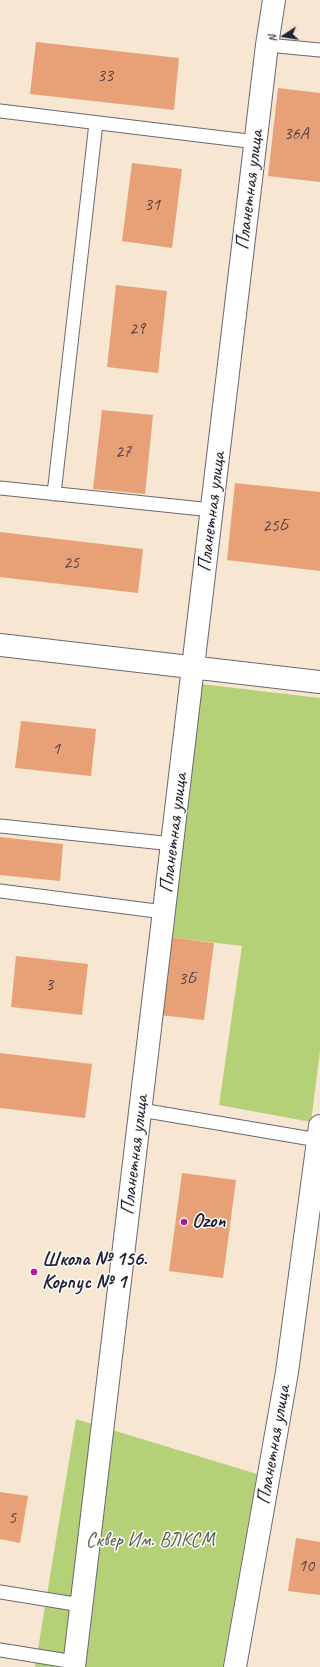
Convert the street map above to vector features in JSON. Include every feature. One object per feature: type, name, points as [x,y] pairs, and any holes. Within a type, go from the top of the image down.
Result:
[{"type":"street","name":"Планетная улица","points":[[74,1665],[274,0]]},
{"type":"street","points":[[0,645],[320,682]]},
{"type":"street","name":"Планетная улица","points":[[235,1667],[287,1372],[319,1133]]},
{"type":"lane","points":[[268,45],[320,50]]},
{"type":"lane","points":[[0,111],[256,142]]},
{"type":"lane","points":[[54,494],[96,123]]},
{"type":"lane","points":[[0,488],[212,510]]},
{"type":"lane","points":[[0,826],[173,844]]},
{"type":"lane","points":[[0,891],[164,912]]},
{"type":"lane","points":[[141,1110],[319,1133]]},
{"type":"lane","points":[[0,1592],[81,1605]]},
{"type":"lane","points":[[0,1650],[74,1665]]},
{"type":"green space","points":[[201,684],[320,698],[320,1051],[311,1122],[219,1105],[242,946],[169,937]]},
{"type":"green space","name":"Сквер Им. ВЛКСМ","points":[[76,1419],[257,1474],[223,1667],[35,1667]]},
{"type":"building","points":[[36,42],[179,58],[174,110],[30,94]]},
{"type":"building","points":[[278,88],[320,93],[320,182],[268,176]]},
{"type":"building","points":[[132,163],[182,169],[172,248],[122,241]]},
{"type":"building","points":[[116,285],[167,291],[158,373],[107,367]]},
{"type":"building","points":[[102,410],[153,415],[145,494],[93,489]]},
{"type":"building","points":[[235,483],[320,492],[320,571],[227,560]]},
{"type":"building","points":[[0,532],[143,549],[138,593],[0,577]]},
{"type":"building","points":[[21,721],[96,729],[91,776],[15,768]]},
{"type":"building","points":[[0,837],[63,844],[60,881],[0,875]]},
{"type":"building","points":[[169,937],[214,943],[204,1020],[159,1015]]},
{"type":"building","points":[[16,956],[88,964],[82,1015],[11,1007]]},
{"type":"building","points":[[0,1053],[92,1064],[85,1118],[0,1108]]},
{"type":"building","points":[[182,1173],[236,1180],[223,1278],[169,1271]]},
{"type":"building","points":[[0,1492],[28,1496],[20,1543],[0,1539]]},
{"type":"building","points":[[296,1538],[320,1542],[320,1595],[288,1591]]},
{"type":"place","name":"Ozon","points":[[184,1222]]},
{"type":"place","name":"Школа № 156. Корпус № 1","points":[[34,1272]]}]
